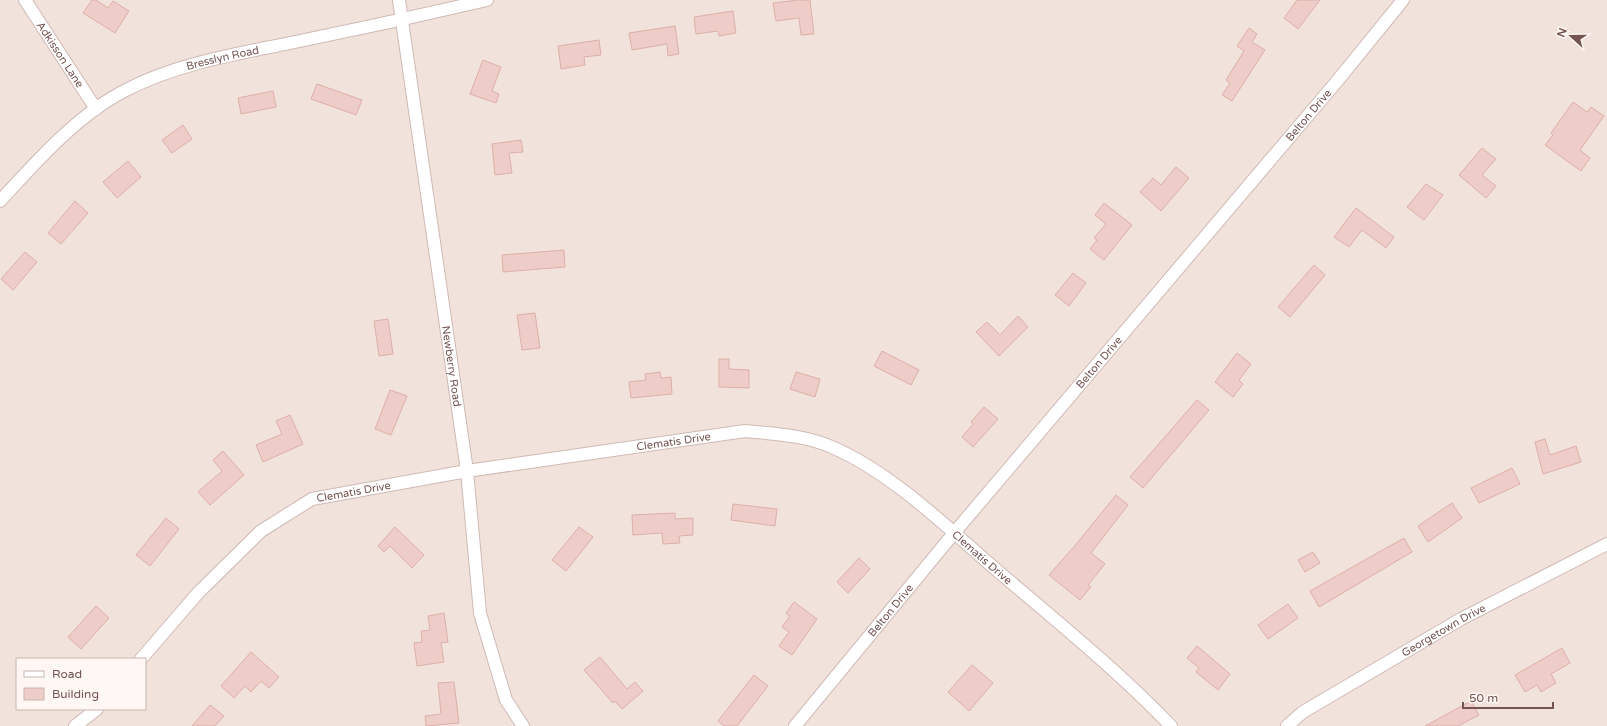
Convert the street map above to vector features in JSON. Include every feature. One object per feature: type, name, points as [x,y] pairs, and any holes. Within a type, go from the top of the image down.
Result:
[{"type":"street","name":"Adkisson Lane","points":[[25,0],[96,109]]},
{"type":"street","name":"Newberry Road","points":[[399,0],[467,471],[480,613],[506,700],[523,726]]},
{"type":"street","name":"Bresslyn Road","points":[[0,201],[41,155],[96,109],[126,90],[162,74],[221,58],[401,21],[487,0]]},
{"type":"street","name":"Belton Drive","points":[[795,726],[954,533],[1338,80],[1403,0]]},
{"type":"street","name":"Clematis Drive","points":[[142,658],[198,593],[261,531],[312,500],[467,471],[745,431],[780,434],[818,442],[857,459],[893,484],[954,533],[1132,686],[1172,726]]},
{"type":"street","name":"Georgetown Drive","points":[[1287,726],[1303,712],[1460,619],[1607,544]]},
{"type":"street","points":[[75,726],[96,710]]},
{"type":"shaded area","points":[[0,0],[1607,0],[1607,726],[0,726]]},
{"type":"building","points":[[92,0],[96,0],[108,8],[113,1],[129,11],[115,33],[83,13]]},
{"type":"building","points":[[810,0],[814,34],[801,35],[799,18],[776,21],[773,3]]},
{"type":"building","points":[[1297,0],[1320,0],[1298,29],[1284,18]]},
{"type":"building","points":[[733,11],[736,33],[719,36],[718,31],[696,34],[694,17]]},
{"type":"building","points":[[675,26],[679,54],[668,56],[667,44],[632,50],[629,33]]},
{"type":"building","points":[[1249,28],[1257,34],[1252,42],[1265,50],[1232,101],[1222,95],[1230,83],[1226,80],[1244,51],[1237,46]]},
{"type":"building","points":[[599,40],[601,55],[584,57],[585,65],[561,69],[558,46]]},
{"type":"building","points":[[483,60],[501,67],[492,91],[499,94],[496,103],[470,94]]},
{"type":"building","points":[[317,84],[362,100],[356,115],[311,99]]},
{"type":"building","points":[[273,91],[276,107],[241,114],[238,98]]},
{"type":"building","points":[[1573,102],[1587,112],[1591,107],[1604,116],[1580,150],[1590,158],[1581,171],[1545,145],[1553,135],[1551,133]]},
{"type":"building","points":[[183,125],[192,139],[172,153],[162,140]]},
{"type":"building","points":[[521,140],[523,152],[509,153],[512,173],[495,175],[492,144]]},
{"type":"building","points":[[1482,148],[1496,159],[1482,175],[1496,186],[1486,198],[1459,175]]},
{"type":"building","points":[[128,161],[141,177],[117,198],[103,182]]},
{"type":"building","points":[[1176,167],[1189,178],[1161,211],[1140,192],[1153,178],[1161,185]]},
{"type":"building","points":[[1426,184],[1443,195],[1424,220],[1407,207]]},
{"type":"building","points":[[75,201],[88,213],[61,244],[48,233]]},
{"type":"building","points":[[1104,203],[1132,225],[1104,260],[1090,249],[1097,240],[1094,238],[1106,224],[1095,215]]},
{"type":"building","points":[[1356,208],[1394,237],[1386,248],[1362,230],[1349,247],[1334,237]]},
{"type":"building","points":[[564,250],[565,267],[503,272],[502,255]]},
{"type":"building","points":[[25,252],[37,262],[13,290],[1,279]]},
{"type":"building","points":[[1314,265],[1325,275],[1290,317],[1278,307]]},
{"type":"building","points":[[1073,273],[1086,283],[1069,306],[1055,295]]},
{"type":"building","points":[[535,313],[540,348],[522,350],[517,315]]},
{"type":"building","points":[[1018,316],[1028,327],[999,356],[976,332],[987,322],[1000,335]]},
{"type":"building","points":[[388,319],[393,354],[379,356],[374,321]]},
{"type":"building","points":[[882,351],[919,370],[911,385],[874,366]]},
{"type":"building","points":[[1237,353],[1251,364],[1239,380],[1243,384],[1233,397],[1215,382]]},
{"type":"building","points":[[719,359],[729,359],[729,369],[749,370],[749,388],[719,387]]},
{"type":"building","points":[[660,372],[661,378],[671,377],[672,394],[631,398],[629,382],[646,380],[645,374]]},
{"type":"building","points":[[796,372],[820,379],[815,397],[790,389]]},
{"type":"building","points":[[390,390],[407,396],[391,435],[375,429]]},
{"type":"building","points":[[1197,400],[1209,410],[1143,488],[1130,477]]},
{"type":"building","points":[[984,407],[998,419],[973,447],[962,437],[973,424],[971,422]]},
{"type":"building","points":[[290,415],[303,444],[263,462],[256,445],[282,434],[276,421]]},
{"type":"building","points":[[1545,439],[1550,455],[1576,446],[1581,462],[1543,474],[1535,442]]},
{"type":"building","points":[[223,451],[244,475],[210,505],[198,492],[222,471],[213,460]]},
{"type":"building","points":[[1512,468],[1520,484],[1479,503],[1471,488]]},
{"type":"building","points":[[1116,495],[1128,505],[1091,553],[1105,564],[1088,585],[1091,587],[1080,600],[1049,575]]},
{"type":"building","points":[[1452,503],[1462,518],[1428,542],[1418,526]]},
{"type":"building","points":[[733,504],[777,509],[775,526],[731,520]]},
{"type":"building","points":[[675,513],[675,519],[693,518],[693,535],[679,536],[680,543],[663,544],[662,533],[633,535],[632,515]]},
{"type":"building","points":[[166,518],[179,529],[150,566],[136,555]]},
{"type":"building","points":[[395,527],[424,555],[412,568],[390,546],[384,552],[378,546]]},
{"type":"building","points":[[579,527],[593,537],[566,571],[552,560]]},
{"type":"building","points":[[1404,538],[1412,552],[1319,607],[1310,591]]},
{"type":"building","points":[[1313,552],[1320,563],[1305,572],[1298,560]]},
{"type":"building","points":[[859,558],[870,569],[848,593],[837,582]]},
{"type":"building","points":[[794,602],[817,619],[792,655],[779,646],[789,632],[782,627],[790,616],[786,613]]},
{"type":"building","points":[[1288,604],[1298,618],[1268,639],[1258,625]]},
{"type":"building","points":[[96,606],[109,618],[81,649],[68,637]]},
{"type":"building","points":[[444,613],[448,642],[441,643],[444,662],[417,666],[414,643],[422,642],[421,631],[430,630],[428,616]]},
{"type":"building","points":[[1197,646],[1230,674],[1218,690],[1196,672],[1199,668],[1187,658]]},
{"type":"building","points":[[1562,648],[1570,663],[1551,674],[1556,683],[1541,692],[1537,685],[1525,692],[1515,675]]},
{"type":"building","points":[[251,652],[279,677],[269,688],[261,681],[251,692],[245,686],[234,698],[221,686]]},
{"type":"building","points":[[600,657],[627,689],[635,682],[643,691],[622,709],[615,701],[613,703],[584,670]]},
{"type":"building","points":[[972,665],[993,683],[969,711],[948,692]]},
{"type":"building","points":[[754,675],[768,686],[737,726],[724,726],[718,721]]},
{"type":"building","points":[[454,682],[459,723],[426,726],[425,716],[441,714],[438,683]]},
{"type":"building","points":[[1471,701],[1479,715],[1458,726],[1425,726]]},
{"type":"building","points":[[210,705],[224,716],[215,726],[192,726]]}]
